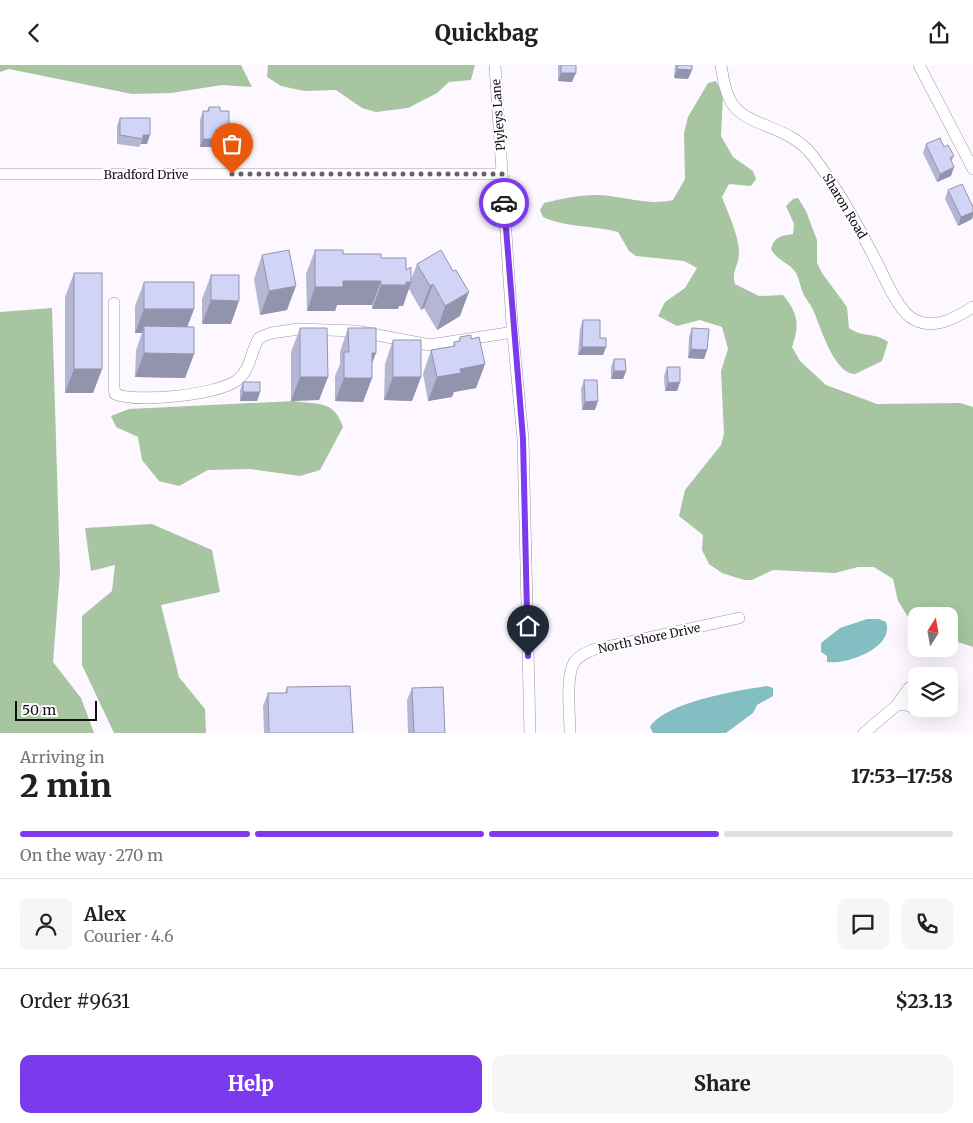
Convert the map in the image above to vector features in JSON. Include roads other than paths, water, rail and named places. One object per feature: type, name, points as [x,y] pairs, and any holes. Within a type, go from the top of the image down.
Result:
[{"type":"street","name":"Plyleys Lane","points":[[495,65],[513,332],[523,439],[530,733]]},
{"type":"street","name":"Sharon Road","points":[[721,65],[725,87],[733,105],[745,116],[780,130],[798,140],[820,166],[850,210],[902,309],[919,322],[928,324],[953,319],[973,307]]},
{"type":"street","points":[[919,65],[973,169]]},
{"type":"street","name":"Bradford Drive","points":[[0,174],[502,174]]},
{"type":"street","points":[[114,303],[114,387],[115,394],[126,398],[166,397],[221,388],[236,381],[246,371],[259,338],[271,333],[299,329],[356,331],[430,345],[513,332]]},
{"type":"street","name":"North Shore Drive","points":[[570,733],[571,672],[575,662],[581,655],[739,618]]},
{"type":"street","points":[[864,733],[897,705],[908,689]]},
{"type":"street","points":[[897,705],[908,705]]},
{"type":"water","points":[[867,619],[879,619],[886,622],[887,631],[883,640],[867,653],[856,658],[846,661],[827,662],[827,656],[821,652],[821,643],[840,628]]},
{"type":"water","points":[[767,686],[773,688],[773,696],[757,705],[753,713],[726,733],[653,733],[650,727],[658,718],[686,704],[722,694]]}]
